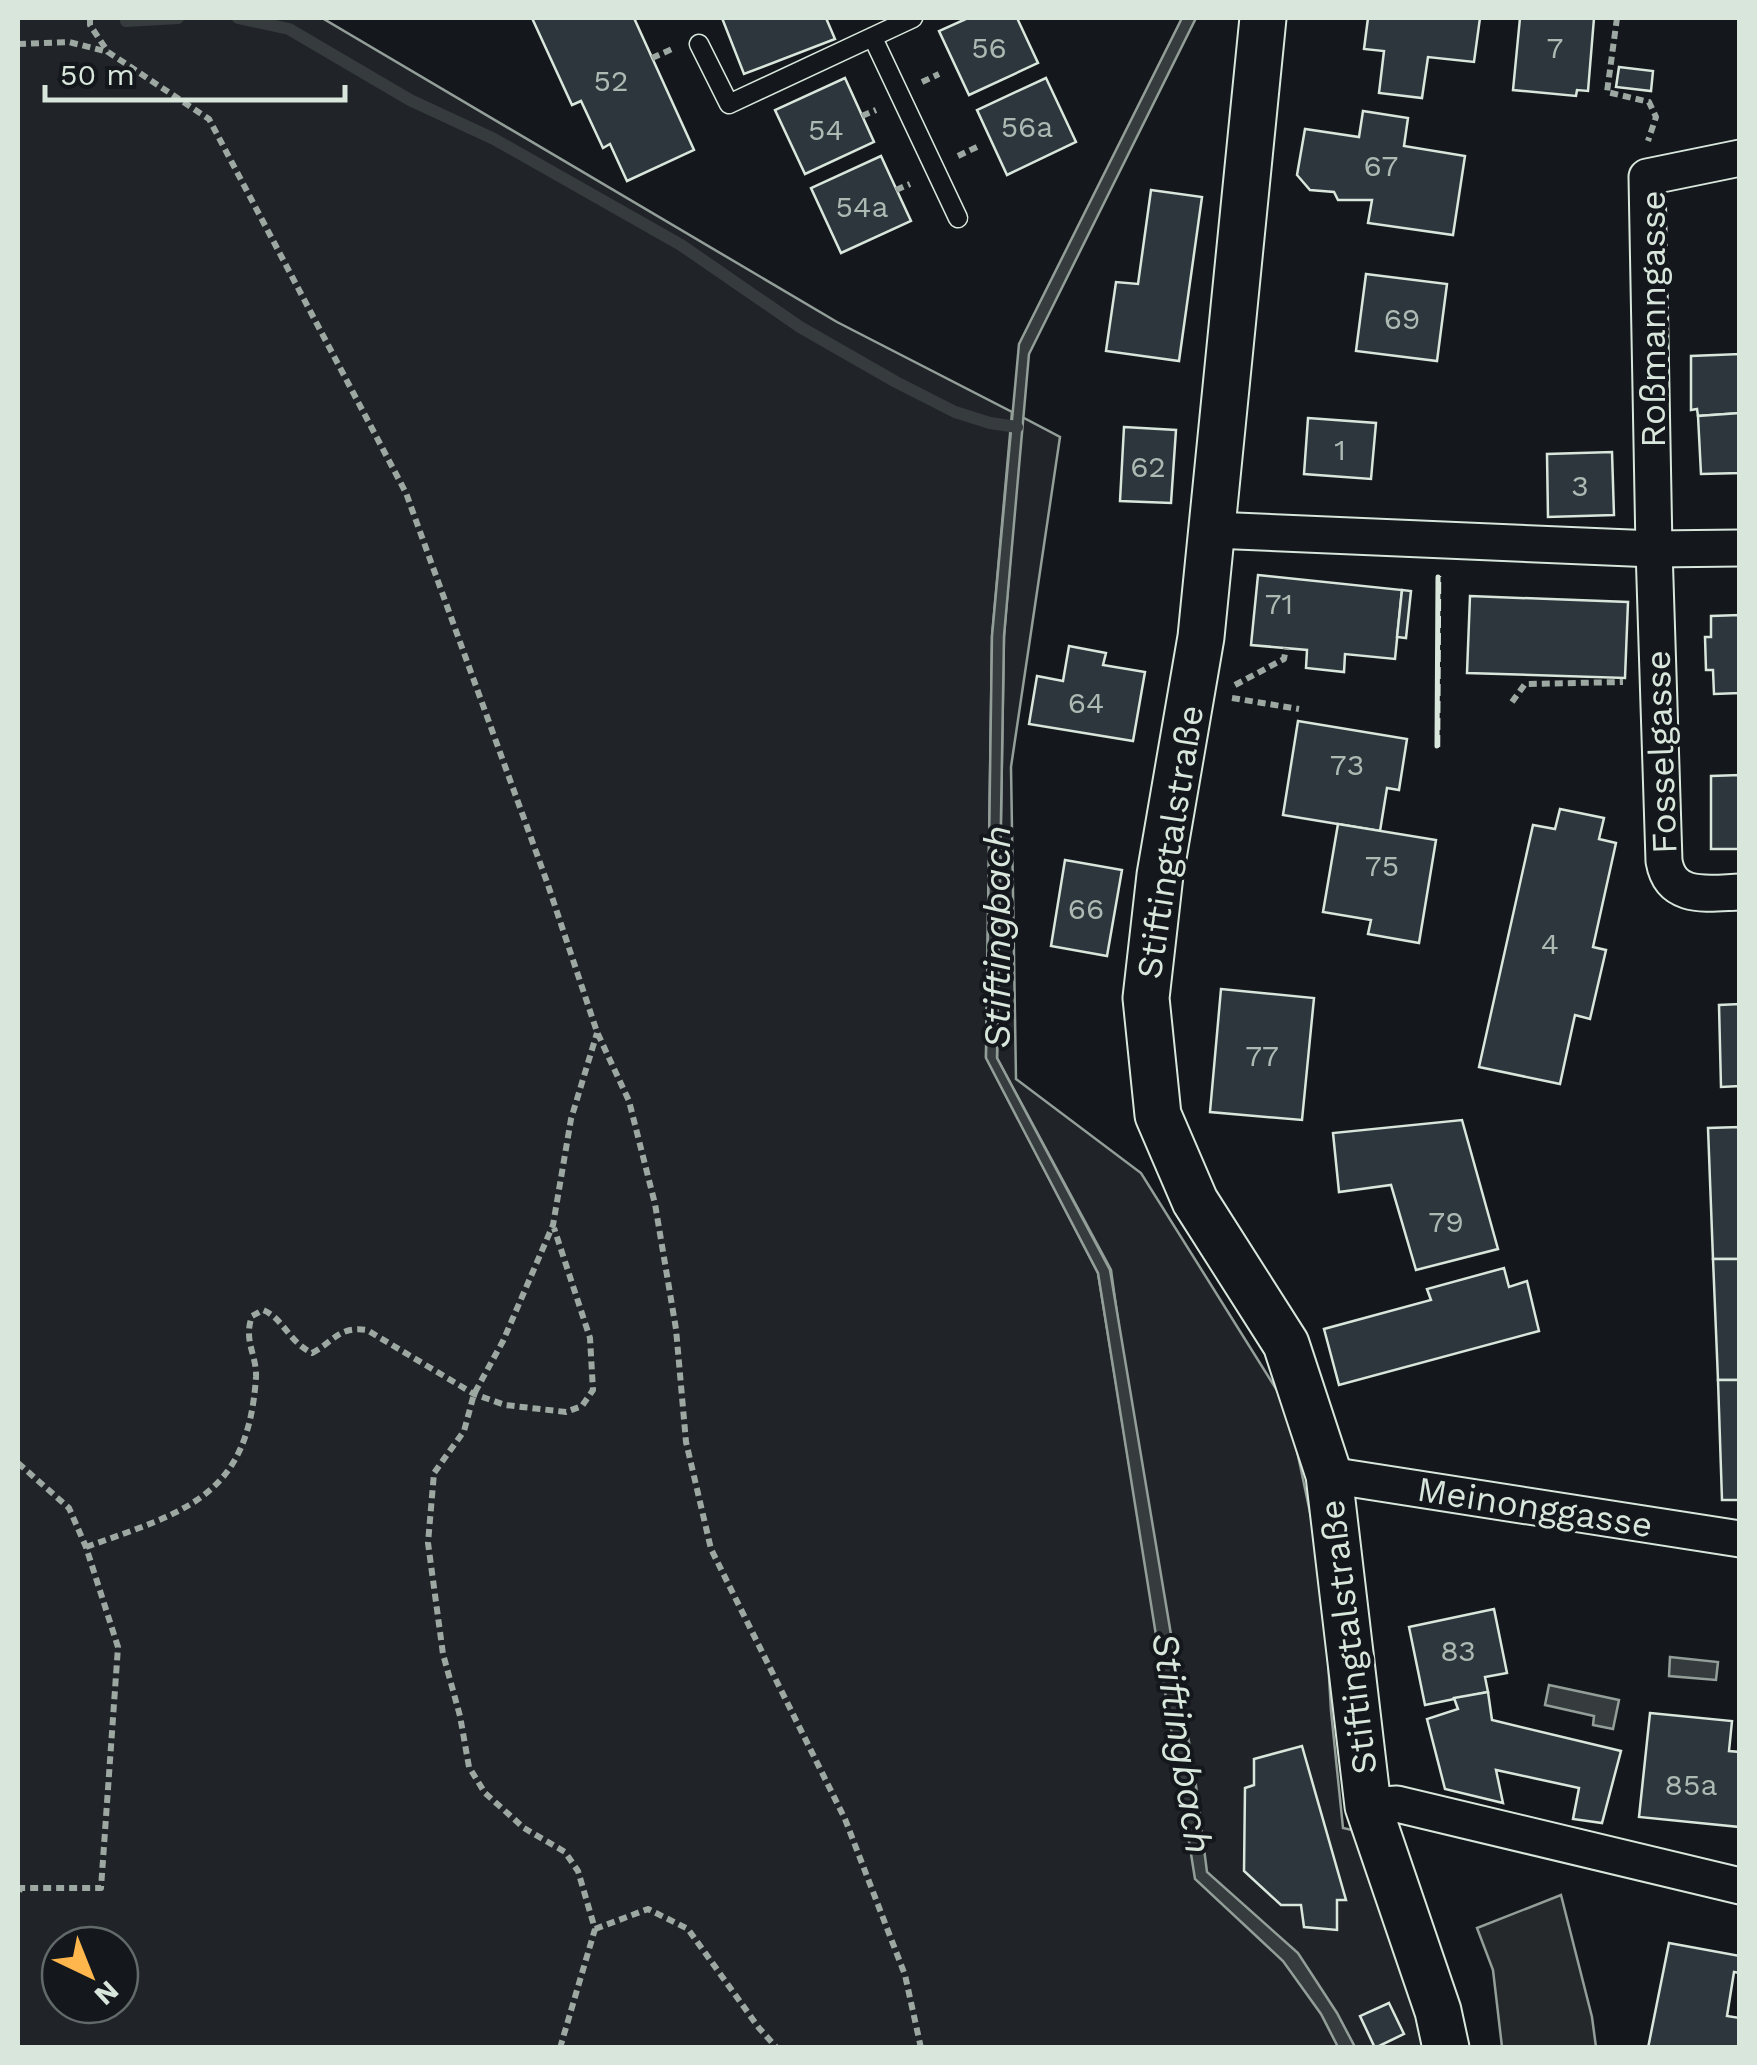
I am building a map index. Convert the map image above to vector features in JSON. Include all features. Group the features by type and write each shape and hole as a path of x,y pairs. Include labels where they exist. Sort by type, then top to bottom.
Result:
{"street":[{"name":"Stiftingtalstraße","path":"1262,18 1213,530 1194,682 1160,876 1146,998 1158,1115 1195,1201 1286,1344 1330,1475 1368,1806 1438,2011 1446,2048"},
{"name":"Roßmanngasse","path":"1654,549 1648,177 1740,158"},
{"path":"1213,530 1654,549 1740,548"},
{"name":"Fosselgasse","path":"1654,549 1667,874 1692,894 1740,892"},
{"name":"Meinonggasse","path":"1330,1475 1740,1539"},
{"name":"Stiftingtalstraße","path":"1368,1806 1397,1804 1740,1886"}],"lane":[{"path":"699,44 729,104 913,18"},
{"path":"873,38 958,218"}],"path":[{"path":"90,18 90,25 108,52"},
{"path":"1618,18 1607,92 1649,102 1656,117 1643,157"},
{"path":"18,44 69,42 108,52 209,120 406,493 597,1032 629,1101 655,1204 676,1329 686,1442 711,1549 845,1819 905,1976 921,2048"},
{"path":"1220,686 1232,687 1284,659 1286,648"},
{"path":"1512,702 1526,684 1658,678"},
{"path":"1232,687 1232,699 1299,710"},
{"path":"560,2048 595,1929 578,1872 565,1852 524,1828 485,1794 470,1767 443,1654 428,1543 434,1473 464,1432 474,1394 503,1340 553,1225 571,1119 597,1032"},
{"path":"86,1547 147,1525 202,1498 230,1472 246,1441 256,1372 248,1347 248,1326 252,1316 263,1310 274,1314 286,1335 312,1353 340,1332 352,1328 366,1330 474,1394 506,1405 566,1412 582,1406 593,1390 590,1338 553,1225"},
{"path":"18,1462 69,1508 86,1547 118,1647 101,1888 21,1888 18,1893"},
{"path":"595,1929 648,1909 688,1929 777,2048"}],"shaded area":[{"path":"18,18 322,18 837,322 1012,412 992,636 986,1057 1098,1273 1183,1795 1111,1270 997,1058 1004,636 1022,417 1060,437 1011,767 1016,1079 1141,1173 1288,1408 1323,1574 1343,1828 1383,1837 1446,2047 18,2047"},
{"path":"1561,1895 1596,2047 1502,2047 1493,1970 1477,1928"}],"water":[{"name":"Stiftingbach","path":"1182,18 1196,18 1029,354 1004,636 997,1058 1110,1270 1195,1778 1207,1872 1298,1953 1355,2047 1338,2047 1321,2014 1283,1961 1195,1879 1098,1273 986,1058 992,636 1019,344"},
{"path":"1670,1657 1718,1662 1716,1680 1669,1676"},
{"path":"1549,1685 1619,1700 1613,1729 1593,1725 1594,1716 1545,1705"}],"building":[{"path":"532,18 634,18 694,150 627,181 610,144 603,148 581,101 572,105"},
{"path":"722,18 826,18 835,39 744,74"},
{"path":"968,18 1017,18 1038,63 969,95 939,31"},
{"path":"1368,18 1480,18 1474,62 1428,57 1422,98 1379,93 1384,51 1364,49"},
{"path":"1520,18 1594,18 1588,91 1577,90 1576,96 1513,90"},
{"path":"1619,67 1653,71 1651,91 1616,87"},
{"path":"845,78 874,142 805,174 775,110"},
{"path":"1046,78 1076,142 1007,175 977,110"},
{"path":"1363,111 1408,118 1404,146 1465,156 1453,235 1368,223 1372,200 1338,200 1334,192 1310,190 1297,175 1305,129 1359,137"},
{"path":"881,156 911,221 841,253 811,188"},
{"path":"1151,190 1202,197 1179,361 1106,351 1116,282 1138,284"},
{"path":"1366,274 1447,284 1437,361 1356,351"},
{"path":"1740,354 1740,413 1698,416 1697,409 1691,410 1691,356"},
{"path":"1740,413 1740,473 1701,474 1698,416"},
{"path":"1308,418 1376,423 1371,479 1304,474"},
{"path":"1124,427 1176,430 1171,503 1120,501"},
{"path":"1612,452 1614,515 1548,517 1547,454"},
{"path":"1258,575 1402,590 1395,659 1345,654 1344,672 1306,668 1307,650 1251,645"},
{"path":"1402,590 1411,591 1406,638 1397,637"},
{"path":"1470,596 1628,602 1625,678 1467,673"},
{"path":"1740,615 1740,693 1714,694 1713,670 1706,670 1705,637 1711,637 1711,616"},
{"path":"1069,646 1106,653 1103,665 1145,672 1133,741 1029,724 1037,676 1063,681"},
{"path":"1298,721 1407,739 1399,790 1387,788 1380,831 1283,815"},
{"path":"1740,775 1740,849 1711,849 1711,776"},
{"path":"1560,809 1604,818 1599,839 1616,843 1593,947 1606,950 1590,1019 1575,1015 1560,1084 1479,1067 1533,825 1555,829"},
{"path":"1338,824 1436,840 1419,943 1368,934 1371,920 1323,912"},
{"path":"1065,860 1122,870 1107,956 1051,946"},
{"path":"1221,989 1314,998 1302,1120 1210,1112"},
{"path":"1740,1004 1740,1086 1721,1087 1719,1005"},
{"path":"1462,1120 1498,1249 1416,1270 1391,1185 1339,1192 1333,1133"},
{"path":"1740,1127 1740,1259 1713,1259 1708,1128"},
{"path":"1713,1259 1740,1259 1740,1380 1718,1380"},
{"path":"1504,1268 1509,1287 1527,1281 1539,1331 1339,1385 1324,1329 1431,1300 1427,1289"},
{"path":"1718,1380 1740,1380 1740,1500 1722,1500"},
{"path":"1494,1609 1507,1673 1485,1677 1488,1692 1425,1705 1409,1627"},
{"path":"1488,1692 1492,1720 1621,1751 1602,1823 1573,1819 1579,1788 1496,1770 1503,1803 1445,1789 1427,1719 1458,1709 1454,1698"},
{"path":"1650,1713 1732,1721 1729,1751 1740,1752 1740,1827 1639,1817"},
{"path":"1302,1746 1346,1900 1337,1900 1337,1930 1304,1927 1301,1905 1281,1905 1244,1871 1245,1788 1254,1785 1254,1759"},
{"path":"1669,1943 1740,1956 1740,1973 1734,1972 1727,2016 1740,2018 1740,2048 1648,2048"},
{"path":"1389,2003 1404,2034 1375,2048 1360,2016"}],"waterway":[{"path":"126,21 178,18"},
{"path":"238,18 289,29 410,100 494,139 681,245 800,327 896,382 955,412 1017,427"}],"fence":[{"path":"1439,747 1440,576"}],"wall":[{"path":"1437,746 1438,577"}]}
